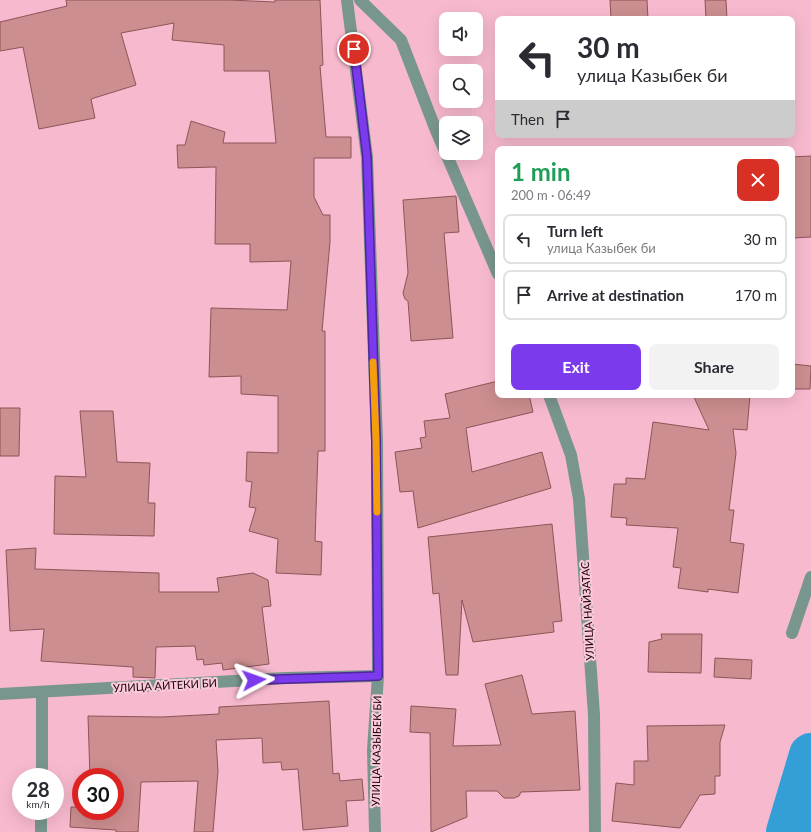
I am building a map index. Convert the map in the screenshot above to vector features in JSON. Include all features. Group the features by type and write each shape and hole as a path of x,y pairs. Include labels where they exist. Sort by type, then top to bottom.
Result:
{"street":[{"name":"УЛИЦА КАЗЫБЕК БИ","path":"347,0 367,157 376,441 378,676 374,750 375,832"},
{"path":"360,0 401,40 435,128 495,267"},
{"name":"УЛИЦА НАЙЗАТАС","path":"550,398 571,455 579,499 594,715 595,832"},
{"path":"792,633 811,577"},
{"name":"УЛИЦА АЙТЕКИ БИ","path":"0,694 286,678 378,676"},
{"path":"42,692 42,768"},
{"path":"42,820 42,832"}],"building":[{"path":"66,0 229,0 275,2 275,0 320,0 323,65 320,66 326,137 351,137 351,158 314,158 314,197 323,215 330,215 330,242 322,331 325,331 325,451 318,451 315,541 322,542 321,575 276,573 278,539 249,531 256,508 249,507 252,482 246,481 247,452 278,453 278,396 241,394 241,376 209,377 211,308 287,310 291,261 250,262 250,244 215,244 216,167 178,168 177,145 185,145 191,121 225,132 223,143 276,143 269,71 224,71 224,45 172,40 174,23 121,33 136,85 91,99 95,118 39,129 23,47 0,51 0,22 67,6"},
{"path":"610,0 647,0 648,16 611,16"},
{"path":"705,0 726,0 727,16 706,16"},
{"path":"811,156 811,237 795,238 795,157"},
{"path":"456,196 459,232 444,233 453,338 411,341 408,301 405,299 403,293 408,273 403,200"},
{"path":"795,364 811,366 810,389 795,389"},
{"path":"495,382 495,398 530,398 533,412 466,428 472,472 542,452 551,488 418,528 413,491 400,492 395,452 422,448 420,438 426,437 424,421 450,418 445,394"},
{"path":"694,398 750,398 747,430 733,429 736,453 729,510 734,510 730,542 744,544 738,593 708,589 708,592 678,588 681,568 673,567 678,528 626,525 627,518 611,517 614,484 626,484 626,478 645,479 653,422 709,430"},
{"path":"0,408 20,408 19,456 0,456"},
{"path":"80,411 113,411 117,462 150,463 148,503 155,503 154,536 54,534 55,476 86,477"},
{"path":"552,524 562,621 553,622 554,632 473,642 462,600 458,675 446,675 439,593 433,594 428,537"},
{"path":"36,548 35,569 159,573 159,592 219,592 217,578 253,573 268,580 271,606 262,607 269,664 223,670 222,663 204,665 203,659 197,660 195,646 156,647 155,678 133,677 133,667 41,661 44,629 10,631 6,550"},
{"path":"661,634 702,634 701,673 648,672 649,642 662,639"},
{"path":"715,658 752,660 751,679 714,677"},
{"path":"522,675 532,714 575,711 580,790 521,792 519,796 514,798 504,798 497,791 466,791 467,817 431,832 430,733 410,732 411,706 456,709 453,746 501,745 485,684"},
{"path":"329,701 333,774 339,773 340,781 362,779 364,800 346,801 348,826 303,830 298,769 282,770 281,762 263,763 262,738 216,740 218,771 213,832 194,832 198,781 141,782 138,832 116,832 116,830 70,827 71,807 72,820 124,820 124,768 90,768 88,716 162,717 219,714 219,707"},
{"path":"725,725 720,742 720,776 715,776 715,794 700,795 680,828 612,821 616,783 634,785 634,761 648,761 647,726"}],"waterway":[{"path":"788,832 811,755"}],"slow traffic":[{"path":"373,362 377,512"}],"route":[{"path":"254,680 378,676 376,441 367,157 354,49"}]}
